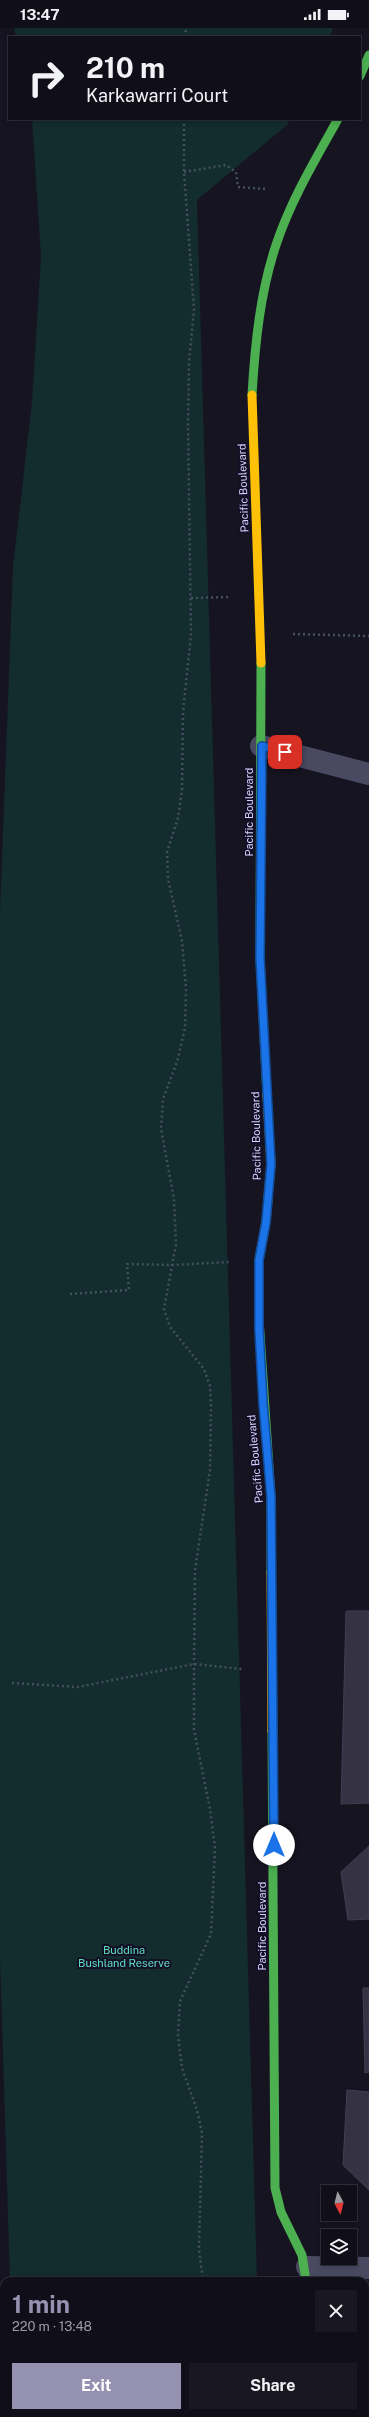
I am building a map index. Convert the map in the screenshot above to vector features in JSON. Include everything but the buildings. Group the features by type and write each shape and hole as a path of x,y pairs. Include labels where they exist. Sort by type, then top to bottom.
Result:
{"street":[{"path":"361,74 369,55"},
{"path":"361,83 369,74"},
{"name":"Pacific Boulevard","path":"306,2274 295,2238 281,2214 275,2188 271,1497 262,1395 259,1260 266,1222 271,1164 260,958 262,746 260,596 252,402 254,364 263,298 276,245 298,191 337,120"},
{"path":"262,746 369,774"},
{"path":"306,2274 369,2268"}],"path":[{"path":"184,120 184,172 194,309 189,362 188,401 191,635 183,712 182,790 178,818 167,852 168,879 182,941 186,989 185,1028 177,1062 163,1099 161,1129 174,1199 176,1244 164,1309 170,1327 204,1369 210,1386 211,1404 210,1470 195,1570 194,1664 194,1730 210,1809 215,1848 211,1934 180,2001 178,2035 182,2068 197,2110 202,2133 199,2248 203,2277"},
{"path":"184,172 226,165 236,172 238,187 298,191"},
{"path":"191,598 260,596"},
{"path":"293,634 369,636"},
{"path":"70,1294 129,1290 127,1264 172,1265 259,1260"},
{"path":"12,1683 78,1687 194,1664 273,1673"}],"green space":[{"path":"14,28 333,28 330,36 16,36"},
{"name":"Buddina Bushland Reserve","path":"32,120 290,120 287,125 197,200 257,2277 10,2277 0,1958 0,912 13,567 32,402 41,257"}],"traffic: fast":[{"path":"361,74 369,55"},
{"path":"252,395 259,319 270,263 282,228 296,196 337,120"},
{"path":"261,663 260,958 267,1095"},
{"path":"259,1319 271,1497 271,1572"},
{"path":"272,1731 275,2188 281,2212 302,2255 305,2277"}],"traffic: slow":[{"path":"252,395 261,663"},
{"path":"259,1319 259,1260 266,1222 271,1164 267,1095"},
{"path":"271,1572 272,1731"}],"route":[{"path":"274,1845 271,1497 263,1403 259,1329 259,1260 266,1222 271,1164 260,958 262,746 285,752"}]}
